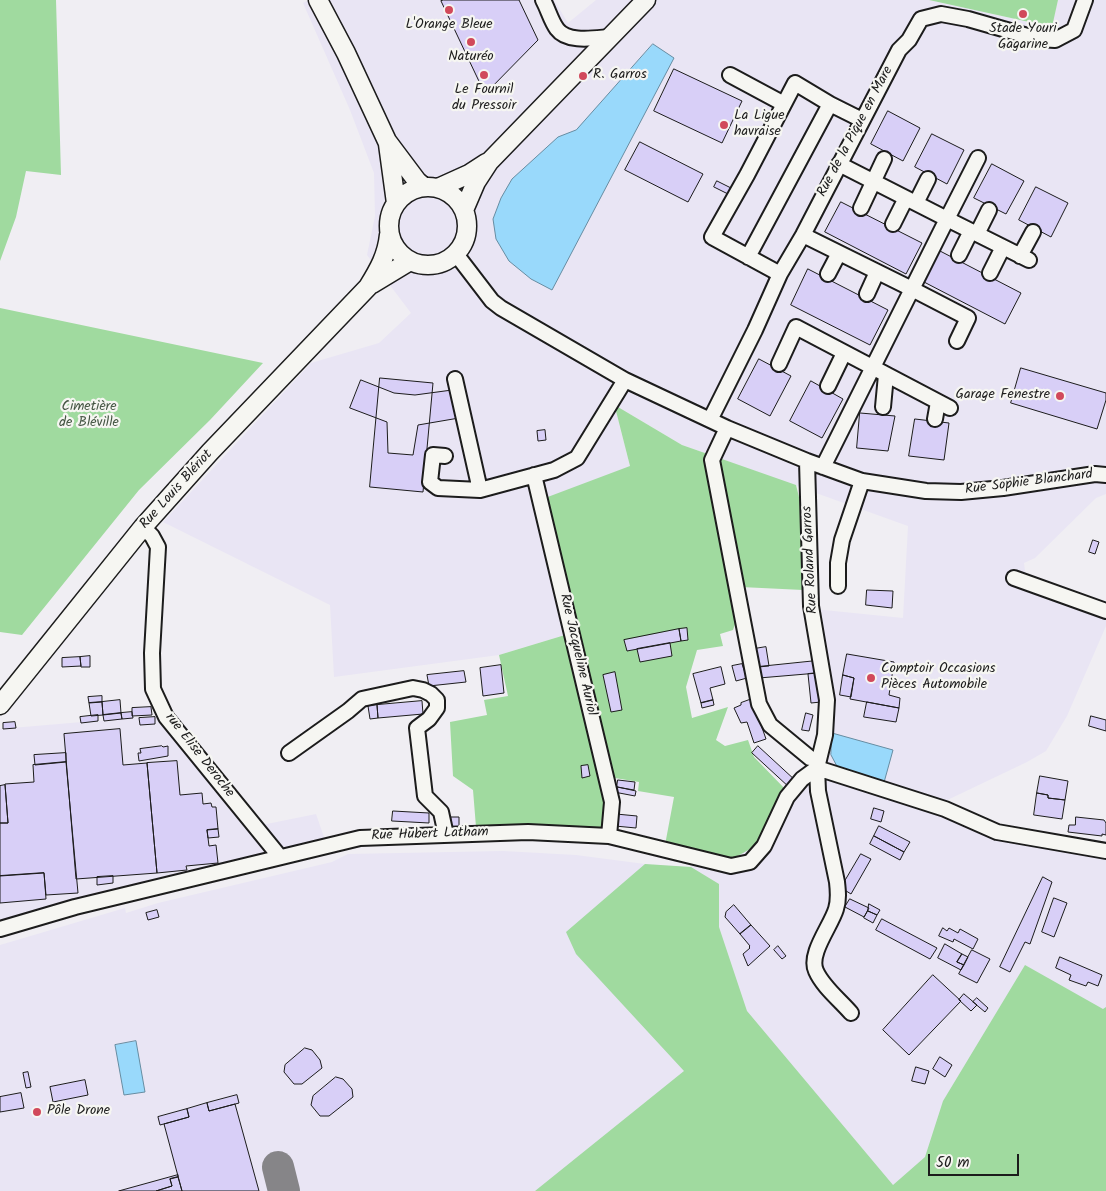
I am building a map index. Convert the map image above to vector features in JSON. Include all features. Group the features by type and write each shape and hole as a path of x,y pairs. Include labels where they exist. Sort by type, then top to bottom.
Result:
{"main road":[{"path":"318,0 346,52 387,141 417,181 431,187 453,196 464,210 467,228 462,246 456,254 446,261 434,265 422,265 410,261 400,254 389,235 390,218 396,203 403,195 413,189 431,187 469,174 489,162"},
{"path":"464,210 476,182 489,162 646,0"},
{"path":"387,141 396,203"},
{"name":"Rue Louis Blériot","path":"0,705 143,527 210,452 368,287 382,264 387,250 389,235"},
{"name":"Rue Louis Blériot","path":"368,287 410,261"}],"street":[{"path":"544,0 557,29 564,35 589,38 610,37"},
{"name":"Rue de la Pique en Mare","path":"710,420 755,330 780,274 803,236 899,50 909,40 921,18 941,14 968,19 1038,39 1054,40 1074,30 1085,0"},
{"path":"730,75 784,104"},
{"path":"780,274 712,237 747,175 795,82 830,104 862,120"},
{"path":"748,257 830,104"},
{"path":"823,467 978,158"},
{"path":"862,208 884,160"},
{"path":"839,164 1025,258 1032,232"},
{"path":"893,224 928,179"},
{"path":"959,255 989,210"},
{"path":"803,236 968,318 957,341"},
{"path":"990,273 1003,247"},
{"path":"828,274 839,253"},
{"path":"456,254 492,301 501,308 625,380 727,428 807,461"},
{"path":"866,294 877,272"},
{"path":"779,364 796,327 944,405 935,419"},
{"path":"828,386 844,353"},
{"path":"883,406 886,375"},
{"path":"454,378 480,490"},
{"path":"446,456 433,455 430,482 438,488 480,490 554,470 577,458 625,380"},
{"path":"727,428 712,460 759,704 770,726 818,764 945,810 997,832 1106,851"},
{"name":"Rue Sophie Blanchard","path":"807,461 862,481 926,491 961,492 1003,488 1095,474 1106,475"},
{"name":"Rue Roland Garros","path":"807,461 811,606 827,700 825,735 818,764 818,791 837,882 838,896 835,914 814,961 815,969 820,978 851,1013"},
{"name":"Rue Jacqueline Auriol","path":"534,475 612,802 610,836"},
{"path":"838,586 838,563 842,540 862,481"},
{"name":"rue Elise Deroche","path":"143,527 152,536 158,547 152,654 153,689 166,717 280,857"},
{"path":"1014,578 1106,610"},
{"path":"288,753 362,699 413,688 423,690 436,700 437,708 429,719 417,728 426,796 441,812 446,835"},
{"name":"Rue Hubert Latham","path":"0,929 75,907 360,838 528,832 610,836 731,866 750,862 764,846 788,797 802,778 818,764"}],"shaded area":[{"path":"309,0 554,0 568,23 596,0 929,0 1051,27 1058,0 1106,0 1106,494 1096,498 1035,558 1024,563 1026,578 1106,608 1106,626 1067,716 1046,751 939,804 1013,831 1106,847 1106,1191 0,1191 0,945 125,908 126,913 158,903 332,862 348,854 503,851 576,855 645,864 691,867 692,854 714,859 809,767 822,729 822,709 804,608 903,618 908,526 682,445 618,407 616,411 630,466 565,635 499,655 334,677 330,605 163,522 311,363 379,343 411,313 367,255 375,216 374,173 350,110 303,3"},
{"path":"176,714 257,826 316,814 325,840 0,922 0,729"}],"green space":[{"path":"0,0 56,0 61,175 26,171 16,217 0,261"},
{"name":"Stade Youri Gagarine","path":"929,0 1058,0 1052,27"},
{"name":"Cimetière de Bléville","path":"0,308 263,363 210,420 139,490 22,635 0,632"},
{"path":"618,407 682,445 796,485 801,505 803,590 741,587 737,618 733,630 720,634 723,646 697,650 686,687 692,718 728,707 716,740 725,746 748,740 754,757 787,791 762,838 750,849 729,861 665,845 674,797 638,791 639,782 615,778 603,780 605,830 476,827 473,790 453,776 450,722 487,715 484,700 508,696 499,655 565,635 545,498 630,466 616,411"},
{"path":"645,864 691,867 719,884 719,927 747,1011 893,1185 925,1157 943,1101 1025,965 1103,1009 1106,1007 1106,1191 535,1191 684,1071 576,954 566,932"}],"water":[{"path":"653,44 674,58 552,290 531,279 509,261 496,239 493,219 501,198 512,179 558,137 576,130"},
{"path":"832,733 893,750 883,786 839,770 831,755"},
{"path":"136,1041 145,1092 124,1095 115,1045"}],"building":[{"path":"519,0 538,40 485,94 441,1"},
{"path":"674,69 742,101 722,143 654,111"},
{"path":"888,111 920,128 903,161 871,144"},
{"path":"932,134 964,150 947,184 915,167"},
{"path":"640,142 703,174 688,202 625,170"},
{"path":"992,164 1024,181 1006,214 974,198"},
{"path":"717,181 733,189 730,195 714,187"},
{"path":"1036,187 1068,203 1051,237 1019,220"},
{"path":"841,202 922,243 906,274 825,232"},
{"path":"940,251 1021,293 1005,324 924,282"},
{"path":"808,269 888,310 870,345 791,305"},
{"path":"759,359 791,376 770,416 738,399"},
{"name":"Garage Fenestre","path":"1021,368 1106,393 1106,400 1097,429 1011,403"},
{"path":"380,378 433,383 423,492 370,487"},
{"path":"361,380 394,393 415,395 452,390 459,418 418,425 413,455 388,453 387,422 350,408"},
{"path":"811,381 843,399 822,438 790,421"},
{"path":"860,413 895,416 888,451 857,448"},
{"path":"915,419 949,423 944,460 909,456"},
{"path":"545,430 546,440 538,441 537,431"},
{"path":"1093,540 1099,542 1095,554 1089,552"},
{"path":"867,590 893,591 892,608 866,605"},
{"path":"687,628 688,640 681,641 679,629"},
{"path":"679,629 681,641 627,651 624,640"},
{"path":"670,643 672,656 640,662 637,649"},
{"path":"766,647 769,666 758,667 754,649"},
{"path":"847,654 894,662 889,695 900,698 899,708 850,699 854,678 843,675"},
{"path":"90,656 90,667 81,667 80,657"},
{"path":"80,657 81,666 62,667 62,658"},
{"path":"816,661 818,673 759,678 758,667"},
{"path":"742,664 747,678 736,681 732,666"},
{"path":"501,665 504,693 483,696 480,668"},
{"path":"721,667 725,684 710,688 713,700 701,703 693,674"},
{"path":"464,671 466,682 429,686 427,675"},
{"path":"615,672 622,710 611,712 603,675"},
{"path":"818,673 821,702 811,703 808,674"},
{"path":"843,675 854,678 851,697 840,695"},
{"path":"102,696 102,702 89,703 88,697"},
{"path":"752,699 766,739 754,743 747,722 741,723 734,708"},
{"path":"120,700 121,713 103,715 102,702"},
{"path":"713,700 714,705 702,708 701,703"},
{"path":"422,701 423,714 378,718 377,705"},
{"path":"102,702 103,715 91,716 89,703"},
{"path":"867,702 899,708 896,722 864,717"},
{"path":"377,705 378,718 370,719 368,706"},
{"path":"151,707 152,715 132,716 132,708"},
{"path":"132,712 133,718 122,719 121,713"},
{"path":"121,713 122,719 104,721 103,715"},
{"path":"806,713 813,715 809,731 802,730"},
{"path":"98,715 98,721 81,723 80,717"},
{"path":"1091,716 1106,720 1106,731 1089,726"},
{"path":"155,717 155,724 140,725 139,718"},
{"path":"15,722 16,728 3,729 3,723"},
{"path":"120,729 123,765 147,763 157,873 76,879 64,734"},
{"path":"168,746 168,756 139,761 138,753 141,753 140,749"},
{"path":"758,746 796,781 790,788 752,753"},
{"path":"66,753 66,762 35,765 34,755"},
{"path":"177,761 180,795 202,793 203,804 211,803 212,807 216,807 218,829 207,830 209,846 216,845 218,863 186,866 187,870 157,873 147,763"},
{"path":"66,762 78,893 46,895 44,873 0,876 0,823 8,823 5,784 34,782 33,765"},
{"path":"588,765 590,776 582,778 581,766"},
{"path":"1040,776 1068,781 1065,800 1048,798 1048,795 1037,793"},
{"path":"618,780 635,782 634,790 617,787"},
{"path":"5,785 8,823 0,823 0,786"},
{"path":"613,786 636,791 635,796 614,792"},
{"path":"1037,793 1048,795 1048,798 1065,800 1062,819 1034,815"},
{"path":"874,808 884,811 881,822 871,819"},
{"path":"393,811 429,813 429,823 392,821"},
{"path":"616,814 637,816 636,828 615,826"},
{"path":"451,817 459,817 459,827 452,827"},
{"path":"1076,817 1104,820 1106,823 1106,835 1068,832 1069,825 1075,825"},
{"path":"879,826 910,842 904,852 874,836"},
{"path":"218,829 219,837 208,838 207,830"},
{"path":"874,836 904,852 900,860 870,844"},
{"path":"861,854 871,859 851,894 843,889 842,886"},
{"path":"44,873 46,899 0,903 0,876"},
{"path":"113,876 113,883 97,885 97,877"},
{"path":"1043,877 1052,882 1030,944 1025,942 1010,972 1000,967"},
{"path":"1054,898 1067,903 1054,937 1042,932"},
{"path":"850,899 869,908 864,917 845,907"},
{"path":"869,904 880,910 877,915 868,911"},
{"path":"734,905 751,925 740,934 725,917 726,912"},
{"path":"157,910 159,917 148,920 146,913"},
{"path":"868,911 877,915 873,923 864,918"},
{"path":"882,919 937,948 930,959 876,930"},
{"path":"751,925 770,946 748,966 743,954 750,946 740,934"},
{"path":"943,928 947,931 949,928 958,933 960,929 978,939 973,949 954,939 953,942 939,936"},
{"path":"945,944 962,954 957,962 964,965 961,970 938,958"},
{"path":"778,946 786,956 782,959 774,950"},
{"path":"972,950 990,959 977,983 959,974"},
{"path":"962,954 968,957 964,965 957,962"},
{"path":"1060,957 1102,975 1098,986 1088,982 1086,986 1069,980 1071,975 1056,968"},
{"path":"933,975 961,1001 909,1055 883,1030"},
{"path":"964,994 977,1005 971,1011 959,1000"},
{"path":"977,998 988,1008 985,1012 973,1002"},
{"path":"305,1048 312,1050 320,1060 322,1068 302,1084 294,1084 284,1072 285,1065"},
{"path":"940,1057 952,1065 945,1077 933,1069"},
{"path":"916,1067 929,1071 925,1084 912,1081"},
{"path":"28,1072 31,1087 26,1088 23,1073"},
{"path":"336,1077 343,1079 352,1089 353,1097 329,1116 320,1116 311,1105 313,1096"},
{"path":"85,1080 88,1095 53,1102 50,1087"},
{"path":"21,1093 24,1108 0,1112 0,1097"},
{"path":"237,1095 239,1103 209,1111 207,1103"},
{"path":"207,1103 209,1111 235,1104 259,1191 182,1191 164,1124 189,1117 187,1109"},
{"path":"187,1109 189,1117 160,1125 158,1117"},
{"path":"178,1175 178,1177 170,1179 172,1186 156,1191 119,1191"},
{"path":"178,1177 182,1191 156,1191 172,1186 170,1179"}],"taxiway":[{"path":"278,1167 284,1191"}],"place":[{"name":"L'Orange Bleue","path":"449,10"},
{"name":"Stade Youri Gagarine","path":"1023,14"},
{"name":"Naturéo","path":"471,42"},
{"name":"Le Fournil du Pressoir","path":"484,75"},
{"name":"R. Garros","path":"583,76"},
{"name":"La Ligue havraise","path":"724,125"},
{"name":"Garage Fenestre","path":"1060,396"},
{"name":"Comptoir Occasions Pièces Automobile","path":"871,678"},
{"name":"Pôle Drone","path":"37,1112"}]}
